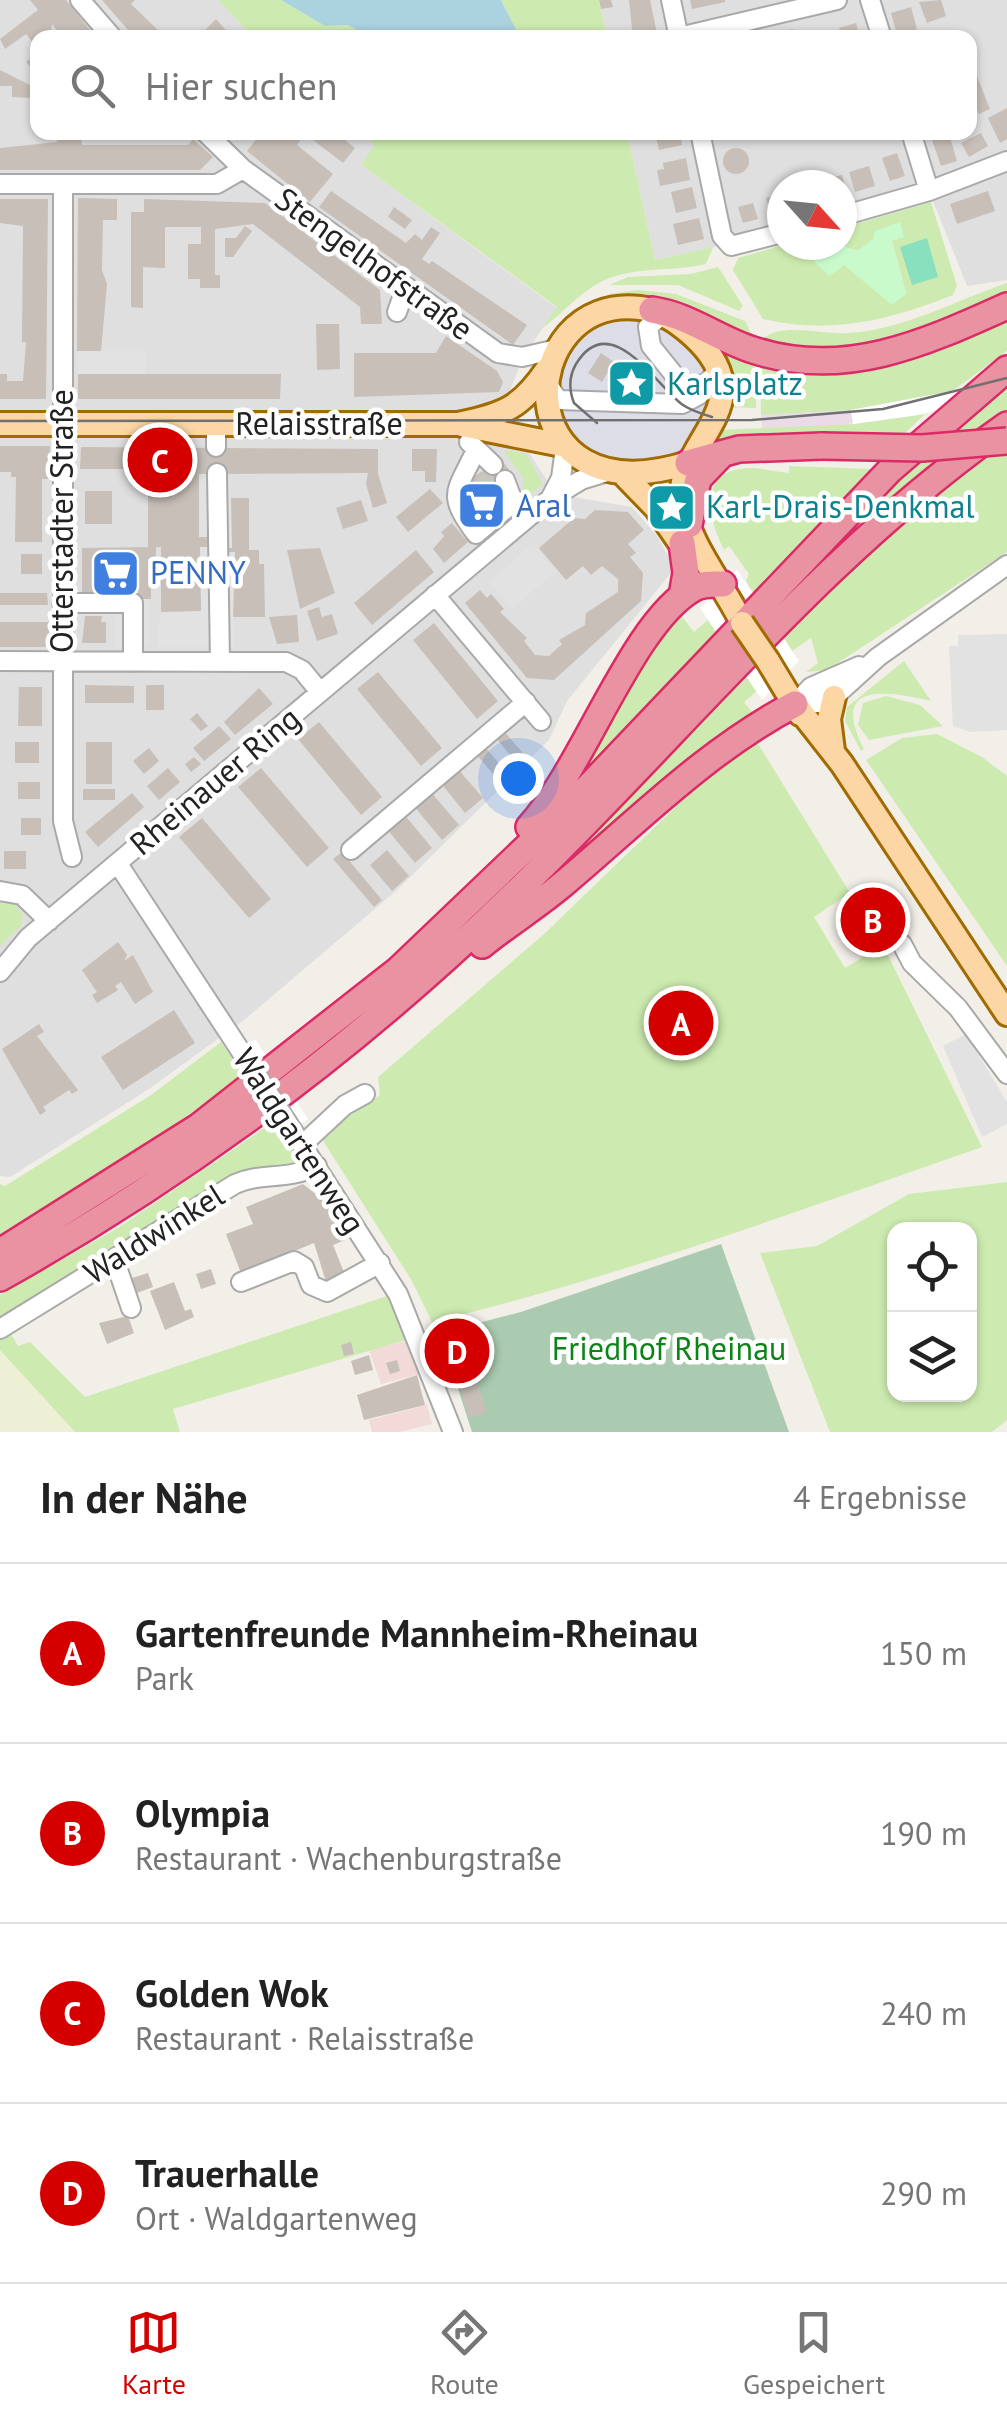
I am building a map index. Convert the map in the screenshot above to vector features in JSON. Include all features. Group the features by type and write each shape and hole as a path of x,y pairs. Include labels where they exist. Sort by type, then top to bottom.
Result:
{"highway":[{"path":"657,312 686,318 758,352 816,361 880,356 932,341 1007,306"},
{"path":"0,1252 125,1176 250,1090 368,995 494,882 890,470 1007,368"},
{"path":"0,1278 139,1195 234,1131 438,966 612,797 852,547 944,469 1007,425"},
{"path":"688,463 726,451 762,446 922,448 1007,441"},
{"path":"494,882 512,845 564,780 653,628 682,596 686,534 698,479 726,451"},
{"path":"682,596 714,588"},
{"path":"438,966 466,957 543,901 699,764 736,736 794,704"}],"main road":[{"path":"686,534 681,480 716,418 721,394 714,373 695,338 657,312 603,309 570,330 551,368 563,447 624,479 686,534 714,588 780,681 831,772 876,822"},
{"name":"Relaisstraße","path":"0,424 61,423 216,436 458,424 512,409 551,368"},
{"name":"Relaisstraße","path":"458,424 563,447"},
{"path":"624,479 688,463"},
{"path":"833,751 829,718 834,696"},
{"path":"794,704 833,751 876,822 1007,1014"}],"street":[{"path":"80,0 106,30"},
{"path":"671,0 677,30"},
{"path":"709,30 836,0"},
{"path":"870,0 879,30"},
{"name":"Stengelhofstraße","path":"213,140 243,170 498,353 551,368"},
{"path":"702,140 722,236 731,246 767,238"},
{"path":"913,140 929,191"},
{"path":"857,212 929,191 1007,161"},
{"path":"0,184 217,184 243,170"},
{"name":"Otterstadter Straße","path":"63,184 62,821 72,857"},
{"path":"397,312 406,287"},
{"path":"657,312 648,327 651,346 682,386 698,388 714,373"},
{"path":"551,368 558,400 682,404 699,395 714,373"},
{"path":"458,424 494,477 530,516"},
{"path":"550,499 561,478 563,447"},
{"path":"217,474 220,662"},
{"path":"494,477 488,524 476,534 458,508 458,480 494,477"},
{"name":"Rheinauer Ring","path":"0,972 9,957 49,921 550,499 581,480 624,479"},
{"path":"488,524 502,540"},
{"path":"794,704 818,704 834,696 878,657 1007,566"},
{"path":"435,595 541,721"},
{"path":"62,603 133,602 133,662"},
{"path":"794,704 811,688 878,657"},
{"path":"0,662 286,662 302,670 320,692"},
{"path":"351,850 526,702"},
{"name":"Waldgartenweg","path":"118,864 380,1263 398,1294 453,1432"},
{"path":"0,891 22,894 49,921"},
{"path":"902,944 912,963 958,1008 1007,1074"},
{"path":"298,1138 365,1094"},
{"name":"Waldwinkel","path":"0,1329 235,1184 250,1177 294,1177 317,1166"},
{"path":"114,1260 131,1308"},
{"path":"241,1282 294,1261 304,1268 311,1284 327,1292 380,1263"}],"shaded area":[{"path":"0,0 218,0 246,30 30,30 30,140 370,140 375,146 361,165 557,308 524,355 502,411 556,494 632,507 657,536 675,568 567,701 549,740 396,891 244,1020 149,1089 10,1177 0,1176"},
{"path":"599,0 1007,0 1007,280 967,286 929,191 857,211 857,170 767,170 767,235 655,260 629,140 977,140 977,30 605,30"},
{"name":"Karlsplatz","path":"660,316 708,362 714,396 685,455 621,474 565,439 554,373 568,343 594,321"},
{"path":"77,351 145,351 145,374 77,374"},
{"path":"851,410 853,423 762,429 761,415"},
{"path":"199,478 231,478 232,548 224,548 235,552 233,647 157,647 161,612 201,611 200,547 208,547 208,538 199,537"},
{"path":"533,544 556,571 512,609 489,582"},
{"path":"81,592 138,592 138,599 149,599 149,641 144,648 115,648 115,616 80,616"},
{"path":"1007,634 1007,730 971,732 953,726 949,646 958,646 958,635"},
{"path":"966,1034 1007,1102 1007,1124 982,1137 943,1046"},
{"path":"406,1341 420,1374 381,1384 369,1350"},
{"path":"427,1405 432,1424 399,1432 372,1432 369,1420"}],"green space":[{"path":"218,0 281,0 325,26 348,25 357,30 246,30"},
{"path":"501,0 599,0 605,30 516,30"},
{"path":"370,140 629,140 655,260 713,247 706,264 630,273 605,280 543,328 557,307 361,165 374,146"},
{"path":"931,202 957,286 953,295 860,322 813,326 763,319 733,270 738,258 767,250 767,260 834,260 906,293 892,241 874,239 857,251 857,224"},
{"path":"900,222 904,237 892,241 906,294 892,305 844,265 830,276 814,260 857,260 857,251 873,239 875,231"},
{"path":"927,238 938,277 912,285 900,247"},
{"path":"718,267 743,306 739,311 678,285 609,285 628,277 691,274"},
{"path":"1007,283 1007,292 931,331 857,352 768,344 764,338 781,331 849,333 890,326"},
{"path":"638,290 676,294 745,321 754,340 662,298 608,294"},
{"path":"1007,315 1007,351 951,392 851,410 761,415 760,366 823,372 886,363 947,343"},
{"path":"716,346 755,365 756,408 724,407"},
{"path":"1007,381 1007,415 552,838 887,486"},
{"path":"925,414 901,437 710,447 718,430 854,424"},
{"path":"1007,442 1007,552 827,670 806,672 818,663 811,638 792,651 784,637 889,532"},
{"path":"503,450 526,454 543,484 524,499 523,478"},
{"path":"789,466 870,469 755,595 746,581 749,574 729,546 724,550 718,537 711,496 722,476 735,470 789,473"},
{"path":"680,614 694,632 708,620 717,633 571,787 642,653"},
{"path":"904,661 931,701 881,694 858,701 853,711 864,749 861,751 845,721 847,707"},
{"path":"747,677 757,691 744,702 752,712 764,704 767,707 530,900"},
{"path":"886,696 920,705 943,726 869,740 858,725 863,703"},
{"path":"937,734 982,757 1007,776 1007,966 866,760 902,738"},
{"path":"757,742 850,893 814,917 845,968 883,945 982,1147 640,1263 432,1322 412,1281 320,1136 380,1095 378,1077 543,935 713,771"},
{"path":"0,904 13,904 23,914 21,926 0,946"},
{"path":"221,1042 244,1076 138,1150 0,1235 0,1184 5,1186 151,1095"},
{"path":"275,1121 302,1159 297,1166 254,1170 0,1324 0,1295 118,1228"},
{"path":"1007,1182 1007,1420 992,1432 830,1432 760,1253 817,1246 909,1194"},
{"name":"Friedhof Rheinau","path":"721,1244 789,1432 472,1432 440,1333 521,1312"},
{"path":"387,1296 406,1340 173,1409 180,1432 75,1432 0,1350 0,1334 8,1329 18,1346 30,1342 85,1397"},
{"path":"0,1350 75,1432 0,1432"}],"water":[{"path":"281,0 501,0 516,30 357,30 348,25 325,26"}],"pier":[{"path":"1007,373 1007,390 918,415 853,424 851,410 947,392"},
{"path":"737,570 799,661 762,700 700,608"},
{"path":"255,1039 308,1119 285,1136 232,1056"}],"building":[{"path":"30,0 66,0 90,30 57,30 52,24 51,30 30,30 30,39 26,34 5,49 0,39 38,10"},
{"path":"102,0 135,0 131,4 158,30 128,30"},
{"path":"599,0 611,0 613,7 601,9"},
{"path":"629,0 650,0 656,30 632,30"},
{"path":"690,0 725,0 725,2 692,9"},
{"path":"941,0 946,16 927,23 919,2"},
{"path":"911,7 917,29 896,30 891,13"},
{"path":"216,19 226,30 205,30"},
{"path":"856,23 858,30 840,30"},
{"path":"0,70 30,85 30,98 12,97 12,86 0,86"},
{"path":"977,76 990,109 979,114 977,109"},
{"path":"1007,108 1007,139 1000,143 988,118"},
{"path":"981,133 988,146 969,157 961,143 977,140"},
{"path":"194,140 213,157 200,170 0,170 0,148 57,142 188,145"},
{"path":"256,140 301,140 297,145 333,174 310,202 247,151"},
{"path":"313,140 345,140 355,148 343,163"},
{"path":"657,140 681,140 682,145 659,150"},
{"path":"932,140 951,140 957,161 941,166"},
{"path":"736,148 745,152 749,161 745,170 736,174 727,170 723,161 727,152"},
{"path":"897,153 905,176 890,181 882,158"},
{"path":"686,158 690,180 660,186 657,170 664,169 663,163"},
{"path":"869,166 875,186 857,191 856,170"},
{"path":"692,187 697,208 676,213 671,192"},
{"path":"331,191 406,243 415,234 422,240 431,227 440,233 422,259 429,264 432,261 527,325 513,345 319,207"},
{"path":"988,191 995,211 957,224 950,204"},
{"path":"78,198 117,199 117,220 103,220 102,270 107,284 101,351 77,351"},
{"path":"0,199 48,199 46,399 0,399 0,374 7,374 7,381 23,381 26,342 22,342 23,226 0,223"},
{"path":"144,199 265,203 380,290 382,324 361,324 360,307 253,224 215,229 215,275 220,275 220,288 200,288 200,279 188,279 188,244 201,244 201,227 165,227 165,268 143,267 143,308 131,307 131,212 144,212"},
{"path":"753,203 758,219 743,223 738,207"},
{"path":"394,207 412,220 405,229 388,217"},
{"path":"699,218 704,239 678,245 673,224"},
{"path":"245,226 252,231 233,257 225,257 225,238 236,238"},
{"path":"316,324 339,324 340,369 317,370"},
{"path":"446,336 497,371 503,382 499,392 354,397 354,353 436,353"},
{"name":"Karlsplatz","path":"601,353 614,362 602,382 588,373"},
{"path":"78,374 281,374 280,399 78,399"},
{"path":"0,446 50,446 49,479 42,479 42,542 15,542 16,477 11,477 11,472 0,472"},
{"path":"81,447 378,449 378,474 387,503 373,508 366,484 368,473 199,474 199,537 208,537 208,547 200,547 201,611 161,612 161,547 156,547 156,558 151,558 151,599 138,599 138,592 82,592 82,548 148,547 148,475 127,475 127,469 80,469"},
{"path":"412,449 437,449 436,482 425,482 425,471 412,471"},
{"path":"501,459 512,474 489,492 495,510 475,525 464,510 472,503 463,490 466,482"},
{"path":"430,489 443,503 408,532 396,517"},
{"path":"85,491 112,491 112,524 85,524"},
{"path":"231,498 249,498 249,550 259,550 259,564 264,564 265,617 233,617 235,552 223,552 223,548 232,548"},
{"path":"361,500 368,521 343,529 336,508"},
{"path":"595,510 628,512 644,530 628,544 636,553 630,557 643,573 641,601 554,680 527,678 465,603 480,590 487,598 491,594 504,609 500,612 527,638 524,641 535,655 549,656 562,644 559,640 585,625 586,613 618,592 618,579 602,566 591,575 583,566 566,580 539,548 574,518 585,519"},
{"path":"452,523 468,542 444,563 433,549 444,536 441,532"},
{"path":"320,548 335,593 300,609 287,550"},
{"path":"416,550 434,572 372,625 354,603"},
{"path":"21,554 42,554 42,574 21,574"},
{"path":"0,593 47,593 48,605 0,605"},
{"path":"319,607 322,617 332,614 338,634 317,641 307,611"},
{"path":"297,615 299,642 277,644 269,617"},
{"path":"85,616 102,616 101,622 106,622 106,643 82,643"},
{"path":"0,622 49,622 49,647 0,647"},
{"path":"434,623 498,701 477,719 413,640"},
{"path":"378,672 442,748 421,766 357,689"},
{"path":"85,685 134,686 134,703 85,703"},
{"path":"146,685 164,685 164,710 146,710"},
{"path":"19,687 42,687 42,726 18,726"},
{"path":"259,688 273,704 235,735 224,722"},
{"path":"197,713 208,726 201,731 190,719"},
{"path":"319,722 382,797 361,815 298,739"},
{"path":"219,726 231,739 204,761 193,748"},
{"path":"503,730 529,760 520,767 495,737"},
{"path":"15,742 39,742 39,763 15,763"},
{"path":"86,742 112,742 112,784 86,784"},
{"path":"484,746 510,776 501,783 475,753"},
{"path":"149,748 159,761 144,774 133,761"},
{"path":"194,757 201,764 191,772 185,764"},
{"path":"168,768 180,782 159,800 147,786"},
{"path":"261,768 329,848 307,867 238,787"},
{"path":"457,768 483,798 465,813 440,782"},
{"path":"18,782 40,782 40,799 18,799"},
{"path":"83,789 115,789 115,800 83,800"},
{"path":"430,791 459,825 442,840 413,805"},
{"path":"132,793 144,807 98,847 85,832"},
{"path":"403,813 432,848 415,863 386,828"},
{"path":"21,818 41,818 41,835 21,835"},
{"path":"202,818 271,899 249,918 179,837"},
{"path":"387,850 409,876 392,891 370,865"},
{"path":"4,851 26,851 26,869 4,869"},
{"path":"342,852 382,900 374,907 333,859"},
{"path":"876,890 897,926 858,948 844,925 862,915 854,902"},
{"path":"118,942 127,955 124,961 133,955 153,992 135,1004 121,982 115,986 118,990 97,1003 92,995 97,992 82,970"},
{"path":"174,1010 195,1043 123,1090 101,1057"},
{"path":"39,1024 44,1032 37,1036 78,1090 72,1094 69,1090 43,1107 46,1111 40,1115 2,1049"},
{"path":"303,1184 328,1204 350,1238 333,1245 346,1277 327,1285 314,1243 241,1273 226,1234 253,1224 246,1207"},
{"path":"211,1269 216,1284 201,1289 196,1274"},
{"path":"148,1273 153,1287 137,1293 132,1278"},
{"path":"174,1282 185,1311 191,1309 194,1317 165,1330 150,1291"},
{"path":"128,1316 134,1333 107,1344 99,1323"},
{"path":"463,1339 487,1412 469,1418 445,1345"},
{"path":"351,1342 354,1354 344,1356 341,1345"},
{"path":"369,1355 373,1370 355,1375 351,1361"},
{"path":"397,1360 400,1371 390,1374 386,1363"},
{"path":"417,1375 425,1405 364,1420 357,1395"}],"tunnel":[{"path":"483,473 495,488"}],"tram line":[{"path":"597,423 574,403 570,383 576,364 590,349 604,344 633,356 683,405 712,417"},
{"path":"0,421 752,420 883,409 1007,378"}],"place":[{"name":"Karlsplatz","path":"632,384"},
{"name":"Golden Wok","path":"160,460"},
{"name":"Aral","path":"481,506"},
{"name":"Karl-Drais-Denkmal","path":"671,507"},
{"name":"PENNY","path":"115,573"},
{"name":"Olympia","path":"873,920"},
{"name":"Gartenfreunde Mannheim-Rheinau","path":"681,1023"},
{"name":"Trauerhalle","path":"457,1351"}]}
